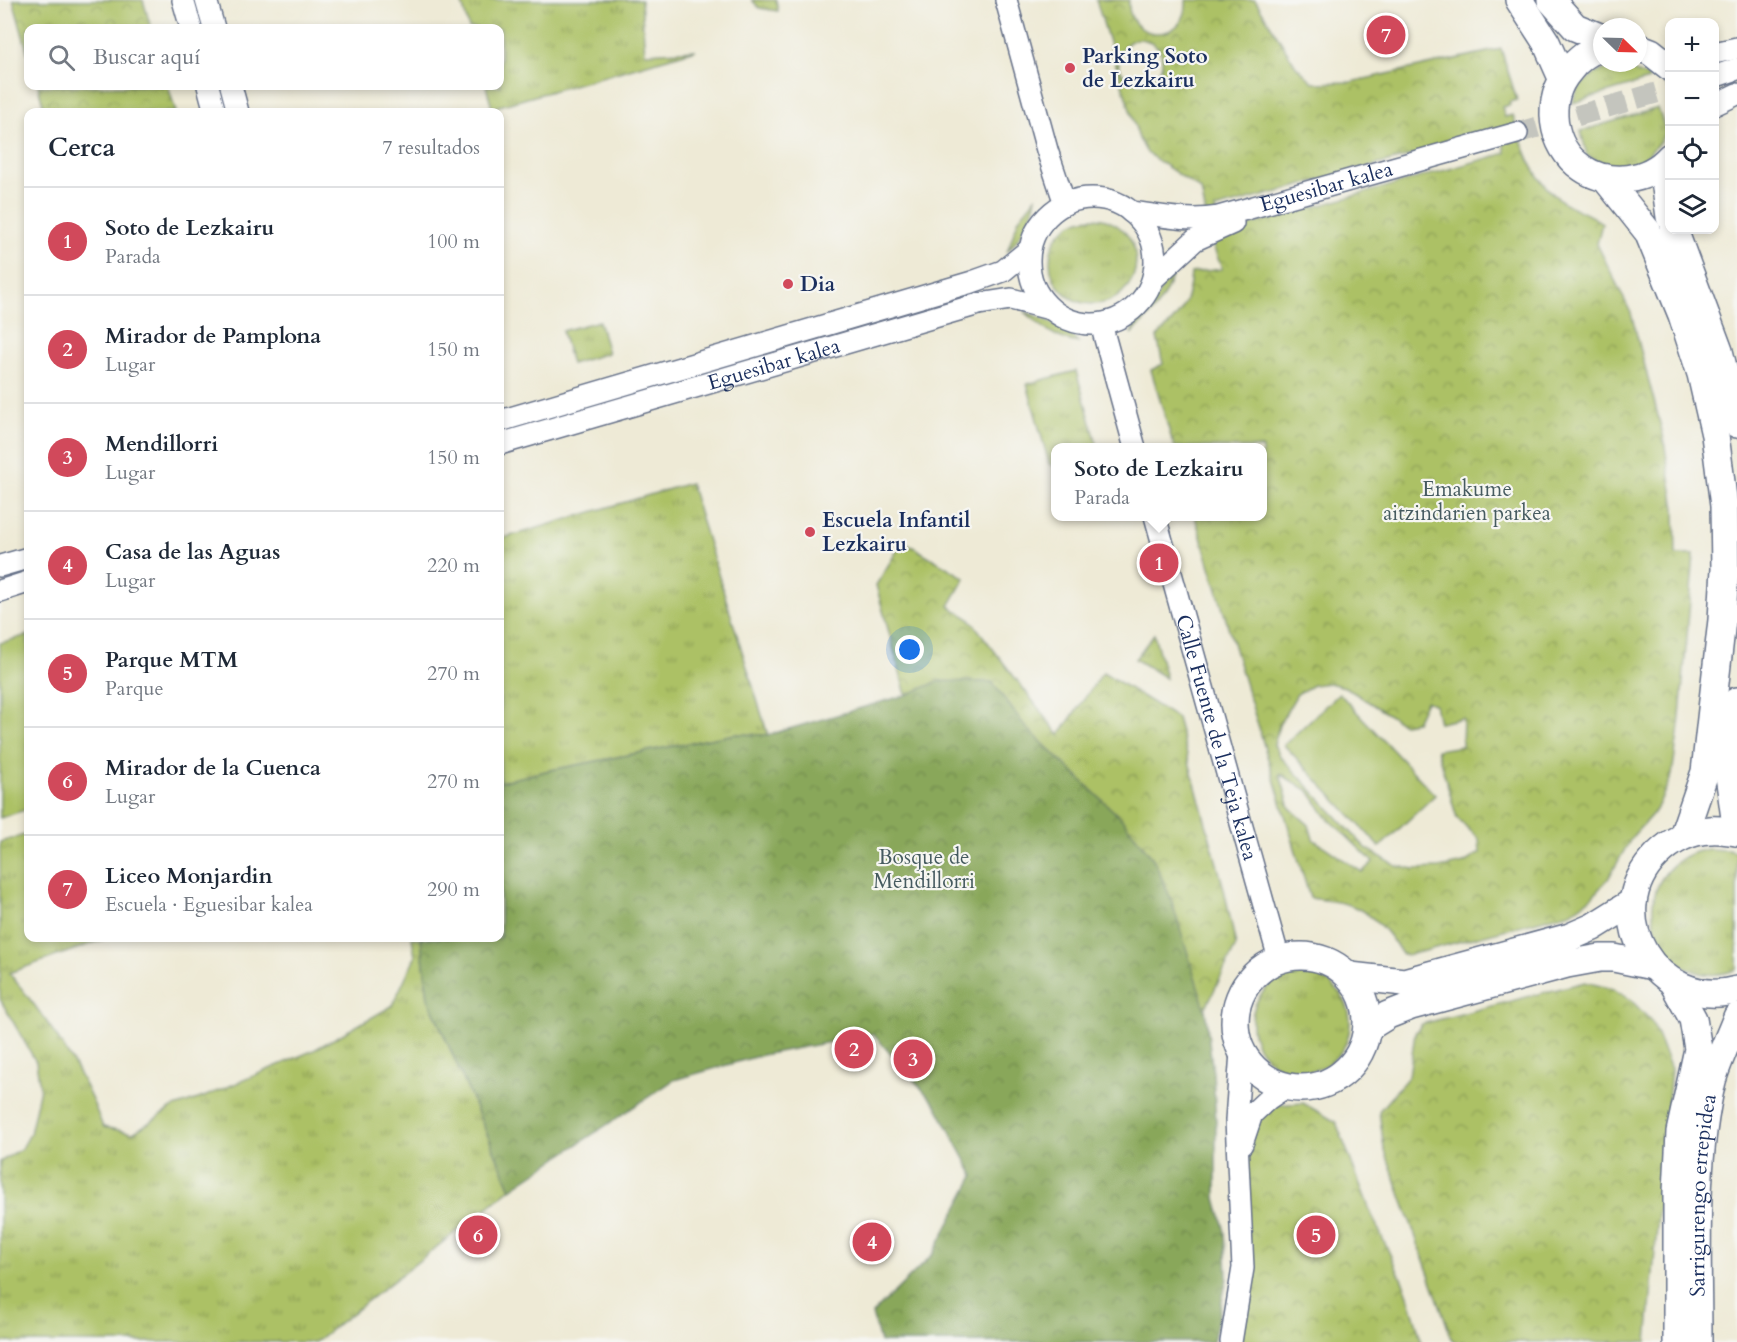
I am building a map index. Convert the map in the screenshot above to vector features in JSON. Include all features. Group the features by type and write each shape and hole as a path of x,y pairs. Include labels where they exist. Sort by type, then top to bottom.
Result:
{"main road":[{"path":"1519,0 1546,42 1562,78"},
{"path":"1551,0 1575,27 1593,34"},
{"path":"1593,51 1576,61 1562,78 1554,101 1553,116 1561,143 1581,167 1605,178 1630,178 1643,175 1665,161"},
{"path":"1605,178 1648,232 1682,315 1701,374 1715,435 1724,506 1725,570 1722,620 1706,772 1683,836"},
{"path":"1675,234 1719,351 1737,424"},
{"path":"1367,1028 1388,1015 1407,994 1593,927 1633,902 1639,881 1650,862 1665,847 1683,836 1710,830 1737,832 1729,776 1737,700"},
{"name":"Sarrigurengo errepidea","path":"1633,902 1634,925 1640,947 1663,975 1693,1019 1698,1049 1680,1132 1677,1192 1677,1342"},
{"path":"1298,955 1317,957 1335,964 1350,976 1367,1009 1367,1028 1362,1049 1350,1067 1333,1081 1318,1087 1302,1089 1286,1087 1268,1080 1252,1068 1241,1052 1234,1030 1236,1008 1244,987 1259,970 1279,959 1298,955"},
{"path":"1350,976 1407,994 1600,958 1630,960 1697,993 1724,994 1737,990"},
{"name":"Sarrigurengo errepidea","path":"1698,1342 1698,1200 1703,1126 1713,1079 1737,1017"}],"street":[{"path":"183,0 190,24"},
{"path":"206,0 213,24"},
{"path":"1006,0 1047,150 1065,204"},
{"path":"1719,52 1737,48"},
{"path":"1719,97 1730,80"},
{"path":"208,90 214,108"},
{"path":"232,90 237,108"},
{"name":"Eguesibar kalea","path":"1131,212 1177,220 1218,217 1518,136 1250,217 1213,231 1195,240 1153,279"},
{"path":"1082,199 1099,199 1116,203 1131,212 1144,225 1152,242 1155,260 1153,279 1145,295 1134,309 1119,319 1101,324 1083,324 1065,319 1050,309 1037,291 1030,271 1030,249 1037,231 1049,215 1065,204 1082,199"},
{"name":"Eguesibar kalea","path":"504,420 972,282 1004,271 1030,249"},
{"name":"Eguesibar kalea","path":"504,443 979,304 1011,299 1050,309"},
{"path":"1101,324 1134,443"},
{"name":"Calle Fuente de la Teja kalea","path":"1156,521 1279,959"},
{"path":"0,566 24,559"},
{"path":"0,591 24,583"},
{"path":"1231,1342 1243,1268 1236,1120 1241,1052"},
{"path":"1238,1178 1242,1144 1252,1114 1286,1087"}],"green space":[{"path":"13,0 143,0 150,24 24,24 24,40"},
{"path":"461,0 641,0 645,53 696,50 492,108 487,90 504,90 504,24 468,24"},
{"path":"752,0 776,0 778,11 759,8"},
{"name":"Emakume aitzindarien parkea","path":"1096,0 1129,0 1130,14 1137,24 1146,31 1157,33 1168,31 1178,25 1184,15 1186,0 1255,0 1296,66 1314,83 1351,82 1501,49 1517,100 1502,107 1505,117 1513,115 1532,166 1556,197 1602,223 1597,244 1631,313 1663,435 1675,508 1676,555 1694,555 1679,727 1672,775 1656,810 1632,837 1608,879 1592,897 1571,912 1409,955 1402,954 1381,926 1368,914 1342,903 1310,898 1196,521 1267,521 1267,443 1173,443 1151,370 1163,364 1157,337 1182,309 1188,294 1191,273 1222,269 1211,241 1201,190 1147,153 1139,139","holes":["1136,39 1151,42 1159,49 1162,58 1159,72 1153,79 1143,83 1126,78 1118,62 1125,45","1501,131 1506,153 1222,233 1215,209","1329,683 1345,687 1403,724 1416,722 1426,701 1435,705 1439,723 1463,718 1462,746 1437,750 1457,818 1479,839 1480,853 1464,863 1439,868 1415,869 1396,866 1366,848 1280,756 1274,745 1279,725 1297,694 1313,685","1280,774 1309,791 1326,816 1373,862 1362,872 1313,839 1309,825 1290,808"]},
{"path":"1635,72 1648,77 1649,80 1573,103 1581,85 1597,73"},
{"path":"39,90 169,90 175,108 44,108"},
{"path":"1658,108 1665,133 1642,160 1623,167 1600,163 1587,156 1581,131"},
{"path":"1036,197 1029,220 1007,252 1019,218"},
{"path":"1085,218 1101,218 1124,230 1133,244 1136,261 1133,278 1124,292 1101,304 1085,304 1069,297 1057,285 1050,269 1050,253 1057,237 1069,225"},
{"path":"1174,269 1158,305 1131,334 1134,326 1151,306"},
{"path":"1025,312 1054,324 1079,343 1056,335"},
{"path":"599,321 608,353 571,364 562,331"},
{"path":"1076,371 1097,443 1051,443 1051,465 1049,464 1027,384"},
{"path":"690,483 768,735 735,734 504,781 504,538"},
{"path":"903,541 965,578 949,606 970,619 1059,735 1103,672 1177,718 1224,889 1236,946 1205,1009 1171,899 1154,860 1123,820 1025,726 992,682 939,681 906,695 876,585"},
{"path":"1154,634 1166,678 1135,659"},
{"path":"24,636 24,810 0,818 0,643"},
{"name":"Bosque de Mendillorri","path":"939,681 992,682 1025,726 1123,820 1154,860 1171,899 1205,1009 1213,1073 1216,1121 1216,1198 1225,1232 1227,1278 1213,1342 880,1342 872,1314 933,1254 974,1176 936,1105 873,1034 762,1055 674,1080 511,1189 428,998 421,942 504,942 504,781 735,734 768,735 906,695"},
{"path":"1339,693 1435,795 1380,847 1284,745"},
{"path":"24,835 24,942 96,942 9,973 63,1046 85,1085 103,1127 133,1133 172,1108 204,1097 314,1050 392,1006 415,957 413,942 421,942 428,998 511,1189 315,1342 0,1342 0,1162 22,1148 30,1134 40,1088 36,1062 0,999 0,842"},
{"path":"1707,849 1737,853 1737,969 1713,974 1691,970 1673,957 1660,939 1653,918 1655,895 1665,874 1686,856"},
{"path":"1301,974 1320,977 1336,988 1347,1004 1350,1023 1347,1042 1336,1058 1320,1069 1301,1072 1282,1069 1266,1058 1255,1042 1252,1023 1255,1004 1266,988 1282,977"},
{"path":"1585,982 1613,989 1630,999 1652,1022 1671,1069 1647,1342 1453,1342 1384,1148 1379,1111 1409,1076 1415,1033 1422,1024"},
{"path":"1303,1103 1336,1122 1371,1213 1406,1289 1422,1342 1239,1342 1247,1156 1256,1123 1276,1105"}],"tunnel":[{"path":"1517,133 1665,90"}],"place":[{"name":"Liceo Monjardin","path":"1386,35"},
{"name":"Parking Soto de Lezkairu","path":"1070,68"},
{"name":"Dia","path":"788,284"},
{"name":"Escuela Infantil Lezkairu","path":"810,532"},
{"name":"Soto de Lezkairu","path":"1159,563"},
{"name":"Mirador de Pamplona","path":"854,1049"},
{"name":"Mendillorri","path":"913,1059"},
{"name":"Mirador de la Cuenca","path":"478,1235"},
{"name":"Parque MTM","path":"1316,1235"},
{"name":"Casa de las Aguas","path":"872,1242"}]}
